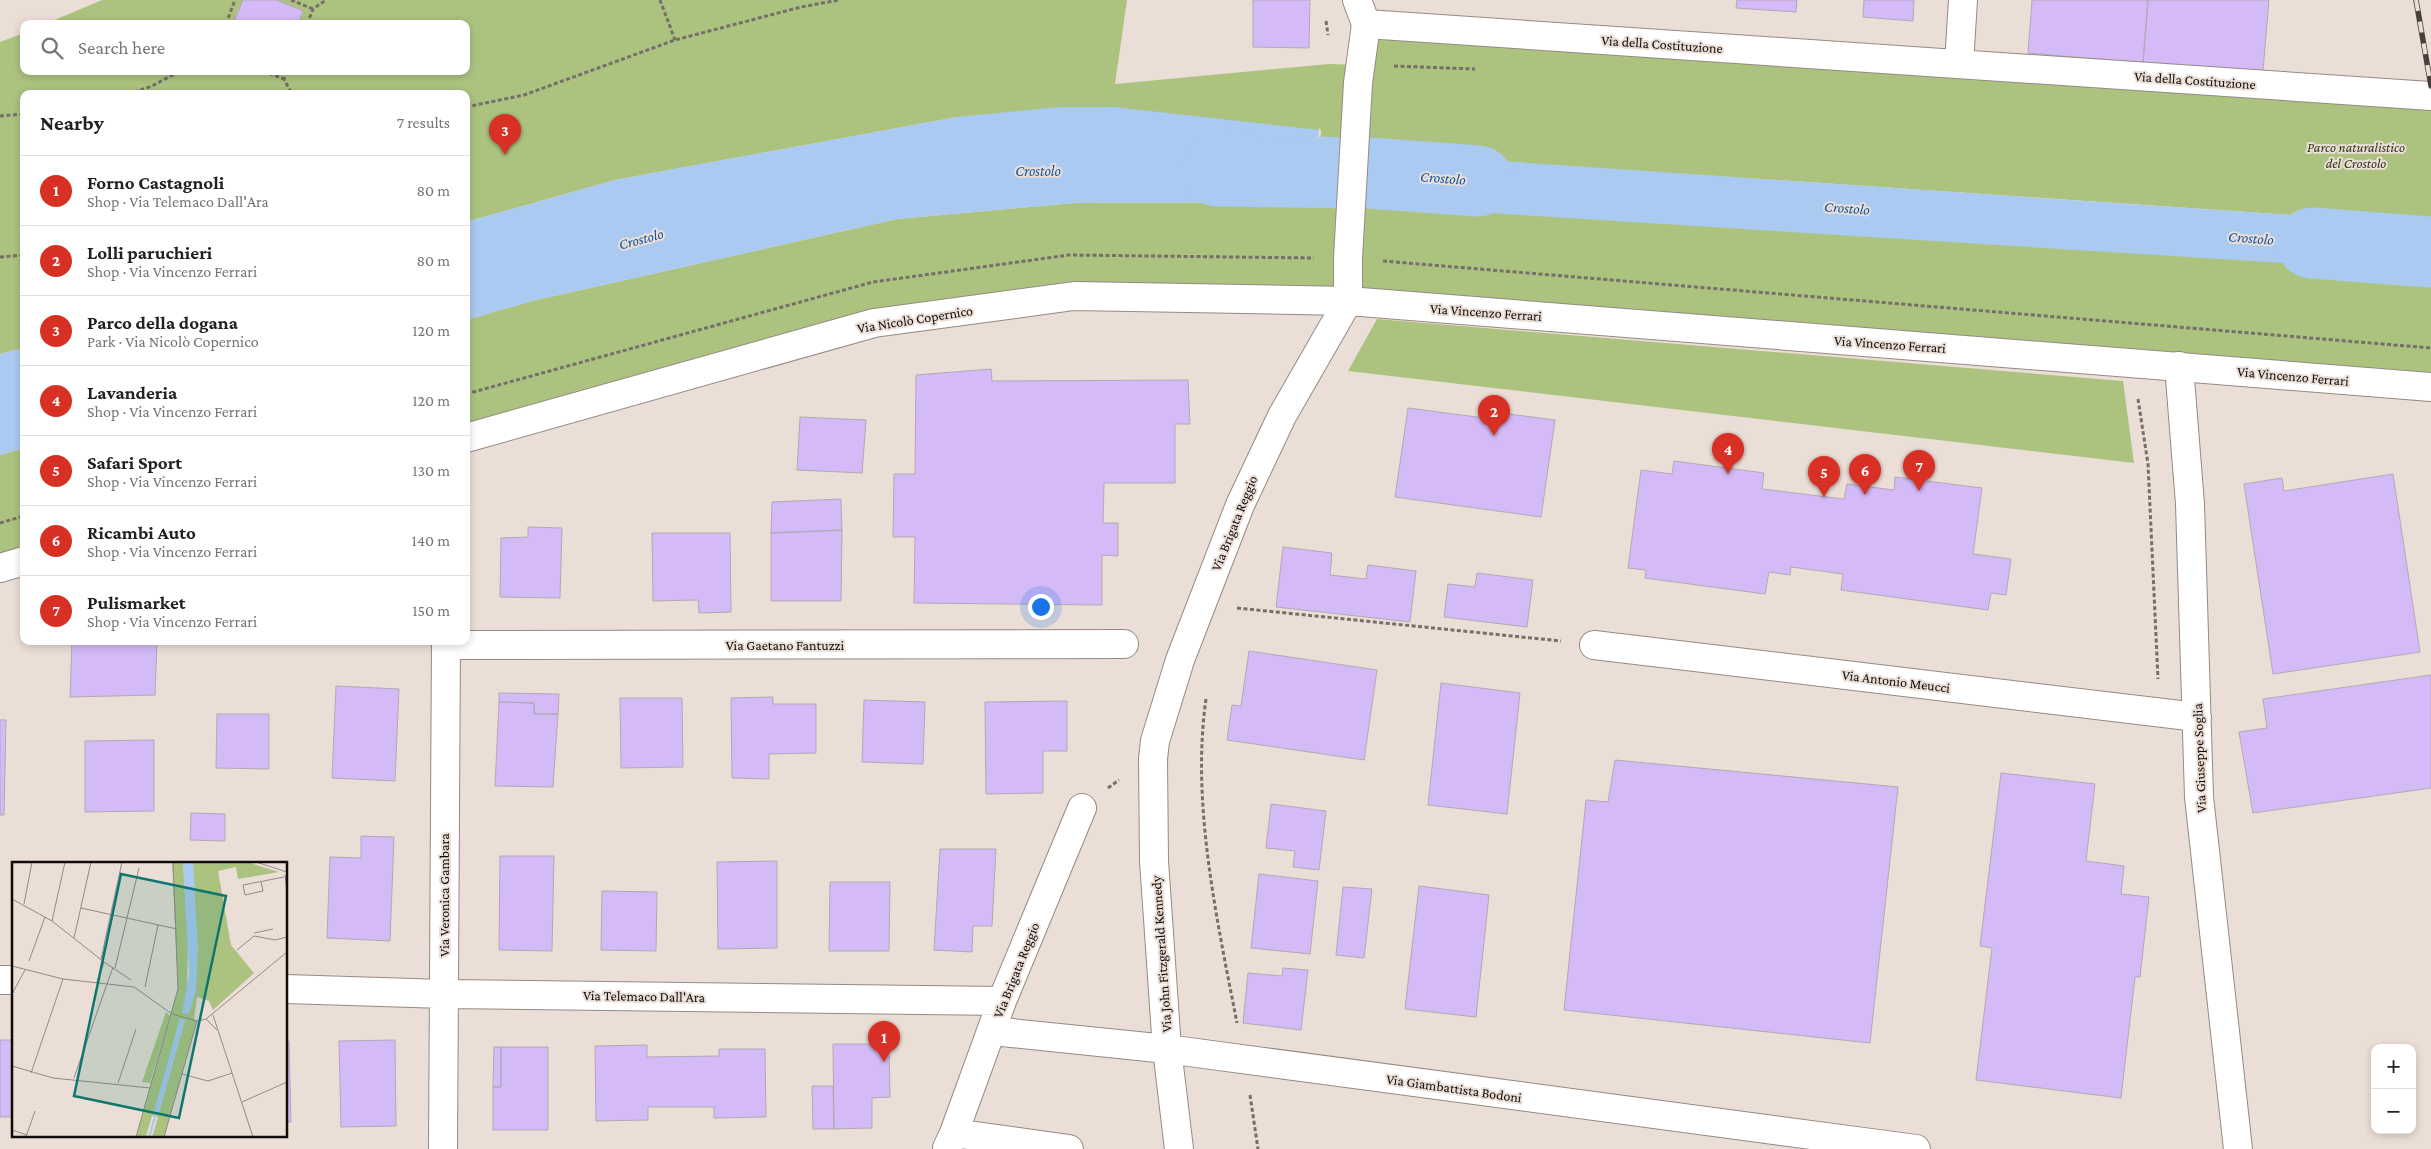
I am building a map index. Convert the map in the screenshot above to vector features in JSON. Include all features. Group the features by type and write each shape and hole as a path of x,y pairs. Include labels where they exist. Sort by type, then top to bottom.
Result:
{"street":[{"path":"1959,64 1964,0"},
{"name":"Via della Costituzione","path":"1348,301 1348,258 1361,12 1959,64 2431,96"},
{"name":"Via Nicolò Copernico","path":"470,437 874,323 1074,296 1348,301"},
{"name":"Via Vincenzo Ferrari","path":"1348,301 2431,387"},
{"name":"Via Brigata Reggio","path":"1153,759 1155,741 1180,660 1240,505 1261,459 1316,355 1348,301"},
{"name":"Via Giuseppe Soglia","path":"2179,366 2190,504 2199,797 2238,1149"},
{"path":"0,568 20,562"},
{"name":"Via Gaetano Fantuzzi","path":"470,643 1124,644"},
{"name":"Via Veronica Gambara","path":"443,1149 446,645"},
{"name":"Via Antonio Meucci","path":"1594,645 2197,718"},
{"name":"Via John Fitzgerald Kennedy","path":"1153,759 1154,861 1168,1049 1179,1149"},
{"name":"Via Brigata Reggio","path":"1069,1149 951,1141 1002,1001 1082,808"},
{"name":"Via Telemaco Dall'Ara","path":"288,989 444,994 1002,1001"},
{"name":"Via Giambattista Bodoni","path":"992,1031 1168,1049 1916,1149"}],"path":[{"path":"228,20 236,0"},
{"path":"291,0 314,9"},
{"path":"309,20 314,9 326,0"},
{"path":"660,0 674,40"},
{"path":"470,106 524,95 674,40 801,6 839,0"},
{"path":"1326,18 1328,45"},
{"path":"140,90 173,75"},
{"path":"274,75 284,79 290,90"},
{"path":"284,79 286,75"},
{"path":"0,116 20,114"},
{"path":"0,257 20,254"},
{"path":"1380,304 1387,261"},
{"path":"0,523 20,517"},
{"path":"1201,605 1594,645"},
{"path":"1207,694 1202,730 1206,838 1224,955 1244,1060 1258,1149"}],"green space":[{"name":"Parco naturalistico del Crostolo","path":"102,0 1127,0 1115,84 1329,64 1359,65 1366,24 2431,96 2431,387 1074,296 874,323 470,437 470,319 532,301 897,219 1074,203 1314,202 1319,131 957,117 615,180 470,221 470,90 20,90 20,349 0,354 0,42 20,34 20,75 470,75 470,20 54,20","holes":["1383,153 2407,223 2407,224"]},
{"path":"1377,319 2123,381 2134,463 1348,371"},
{"path":"20,449 20,568 0,574 0,455"}],"water":[{"path":"1059,107 1114,107 1319,130 1315,202 1074,203 897,219 532,301 470,319 470,221 615,180 957,117"},
{"path":"1382,153 2407,223 2411,271 1378,206"},
{"path":"20,349 20,449 0,455 0,354"}],"pier":[{"path":"1319,128 1321,130 1317,202 1314,205"},
{"path":"1383,150 1378,209 1376,206 1380,153"}],"building":[{"path":"243,0 277,0 303,11 300,20 235,20"},
{"path":"1253,0 1310,0 1309,48 1253,47"},
{"path":"1737,0 1797,0 1796,12 1736,8"},
{"path":"1864,0 1914,0 1913,21 1863,17"},
{"path":"2032,0 2148,0 2143,63 2028,53"},
{"path":"2148,0 2269,0 2263,71 2143,63"},
{"path":"991,369 992,381 1188,380 1190,424 1175,424 1175,483 1104,483 1103,523 1118,523 1118,556 1102,555 1102,605 914,603 915,537 893,537 894,474 915,474 916,375"},
{"path":"1408,408 1492,419 1493,412 1555,420 1541,517 1395,497"},
{"path":"800,417 866,420 862,473 797,470"},
{"path":"1674,461 1764,473 1762,489 1844,499 1847,484 1894,490 1895,477 1982,488 1973,554 2011,559 2006,595 1991,593 1988,610 1841,590 1843,574 1791,567 1790,575 1769,572 1765,594 1645,578 1646,570 1628,568 1641,470 1672,474"},
{"path":"2393,474 2420,652 2273,674 2244,484 2282,478 2284,491"},
{"path":"841,499 842,530 771,533 772,502"},
{"path":"528,527 562,528 560,598 500,597 501,538 528,537"},
{"path":"842,530 841,601 771,601 771,533"},
{"path":"652,533 730,533 731,612 699,613 698,600 653,601"},
{"path":"1283,547 1332,553 1330,575 1366,579 1368,565 1416,571 1410,622 1276,607"},
{"path":"1477,573 1533,580 1527,627 1444,617 1448,584 1475,587"},
{"path":"72,645 157,645 155,695 70,697"},
{"path":"1249,651 1377,670 1364,760 1227,740 1232,705 1241,706"},
{"path":"2431,675 2431,788 2253,813 2239,732 2267,728 2263,699"},
{"path":"1441,683 1520,693 1507,814 1428,805"},
{"path":"336,686 399,689 395,781 332,778"},
{"path":"499,693 559,694 558,714 534,714 534,703 499,702"},
{"path":"773,697 773,704 816,704 816,753 769,754 769,779 732,778 731,698"},
{"path":"620,698 682,698 683,767 621,768"},
{"path":"864,700 925,702 923,764 862,762"},
{"path":"1067,701 1067,751 1043,751 1043,793 986,794 985,702"},
{"path":"499,702 534,703 534,714 558,714 553,787 495,786"},
{"path":"217,714 269,714 269,769 216,768"},
{"path":"0,720 6,720 4,815 0,815"},
{"path":"154,740 154,811 85,812 85,741"},
{"path":"1615,760 1898,787 1870,1043 1564,1010 1586,800 1608,802"},
{"path":"2001,773 2095,784 2086,861 2124,866 2121,894 2149,897 2140,977 2135,977 2121,1098 1976,1080 1992,948 1980,946"},
{"path":"1271,804 1326,811 1319,870 1293,867 1295,851 1266,848"},
{"path":"191,813 225,814 225,841 190,840"},
{"path":"361,836 394,837 390,941 327,938 330,857 361,858"},
{"path":"940,849 996,849 992,926 973,926 972,952 934,950"},
{"path":"500,856 554,856 552,951 499,950"},
{"path":"777,861 777,948 718,949 717,862"},
{"path":"1259,874 1318,881 1310,954 1251,948"},
{"path":"830,882 890,882 889,951 829,951"},
{"path":"1419,886 1489,895 1476,1017 1405,1009"},
{"path":"1343,887 1372,889 1364,958 1336,955"},
{"path":"602,891 657,892 656,951 601,950"},
{"path":"1283,968 1308,970 1301,1030 1243,1023 1248,973 1282,976"},
{"path":"0,1040 12,1040 12,1117 0,1117"},
{"path":"395,1040 396,1126 341,1127 339,1041"},
{"path":"288,1041 289,1041 291,1122 288,1122"},
{"path":"833,1044 889,1044 890,1097 872,1098 872,1128 834,1129"},
{"path":"647,1045 647,1057 719,1056 719,1049 765,1049 766,1117 714,1118 714,1107 648,1107 648,1120 596,1121 595,1046"},
{"path":"494,1047 501,1047 501,1087 493,1087"},
{"path":"501,1047 548,1047 548,1130 493,1130 493,1087 501,1087"},
{"path":"812,1086 833,1086 834,1129 813,1129"}],"waterway":[{"name":"Crostolo","path":"1217,171 1369,173 1478,181"},
{"name":"Crostolo","path":"2312,243 2431,252"}],"railway":[{"path":"2416,0 2431,86"}],"place":[{"name":"Parco della dogana","path":"505,155"},
{"name":"Lolli paruchieri","path":"1494,436"},
{"name":"Lavanderia","path":"1728,474"},
{"name":"Pulismarket","path":"1919,491"},
{"name":"Ricambi Auto","path":"1865,495"},
{"name":"Safari Sport","path":"1824,497"},
{"name":"Forno Castagnoli","path":"884,1062"}]}
